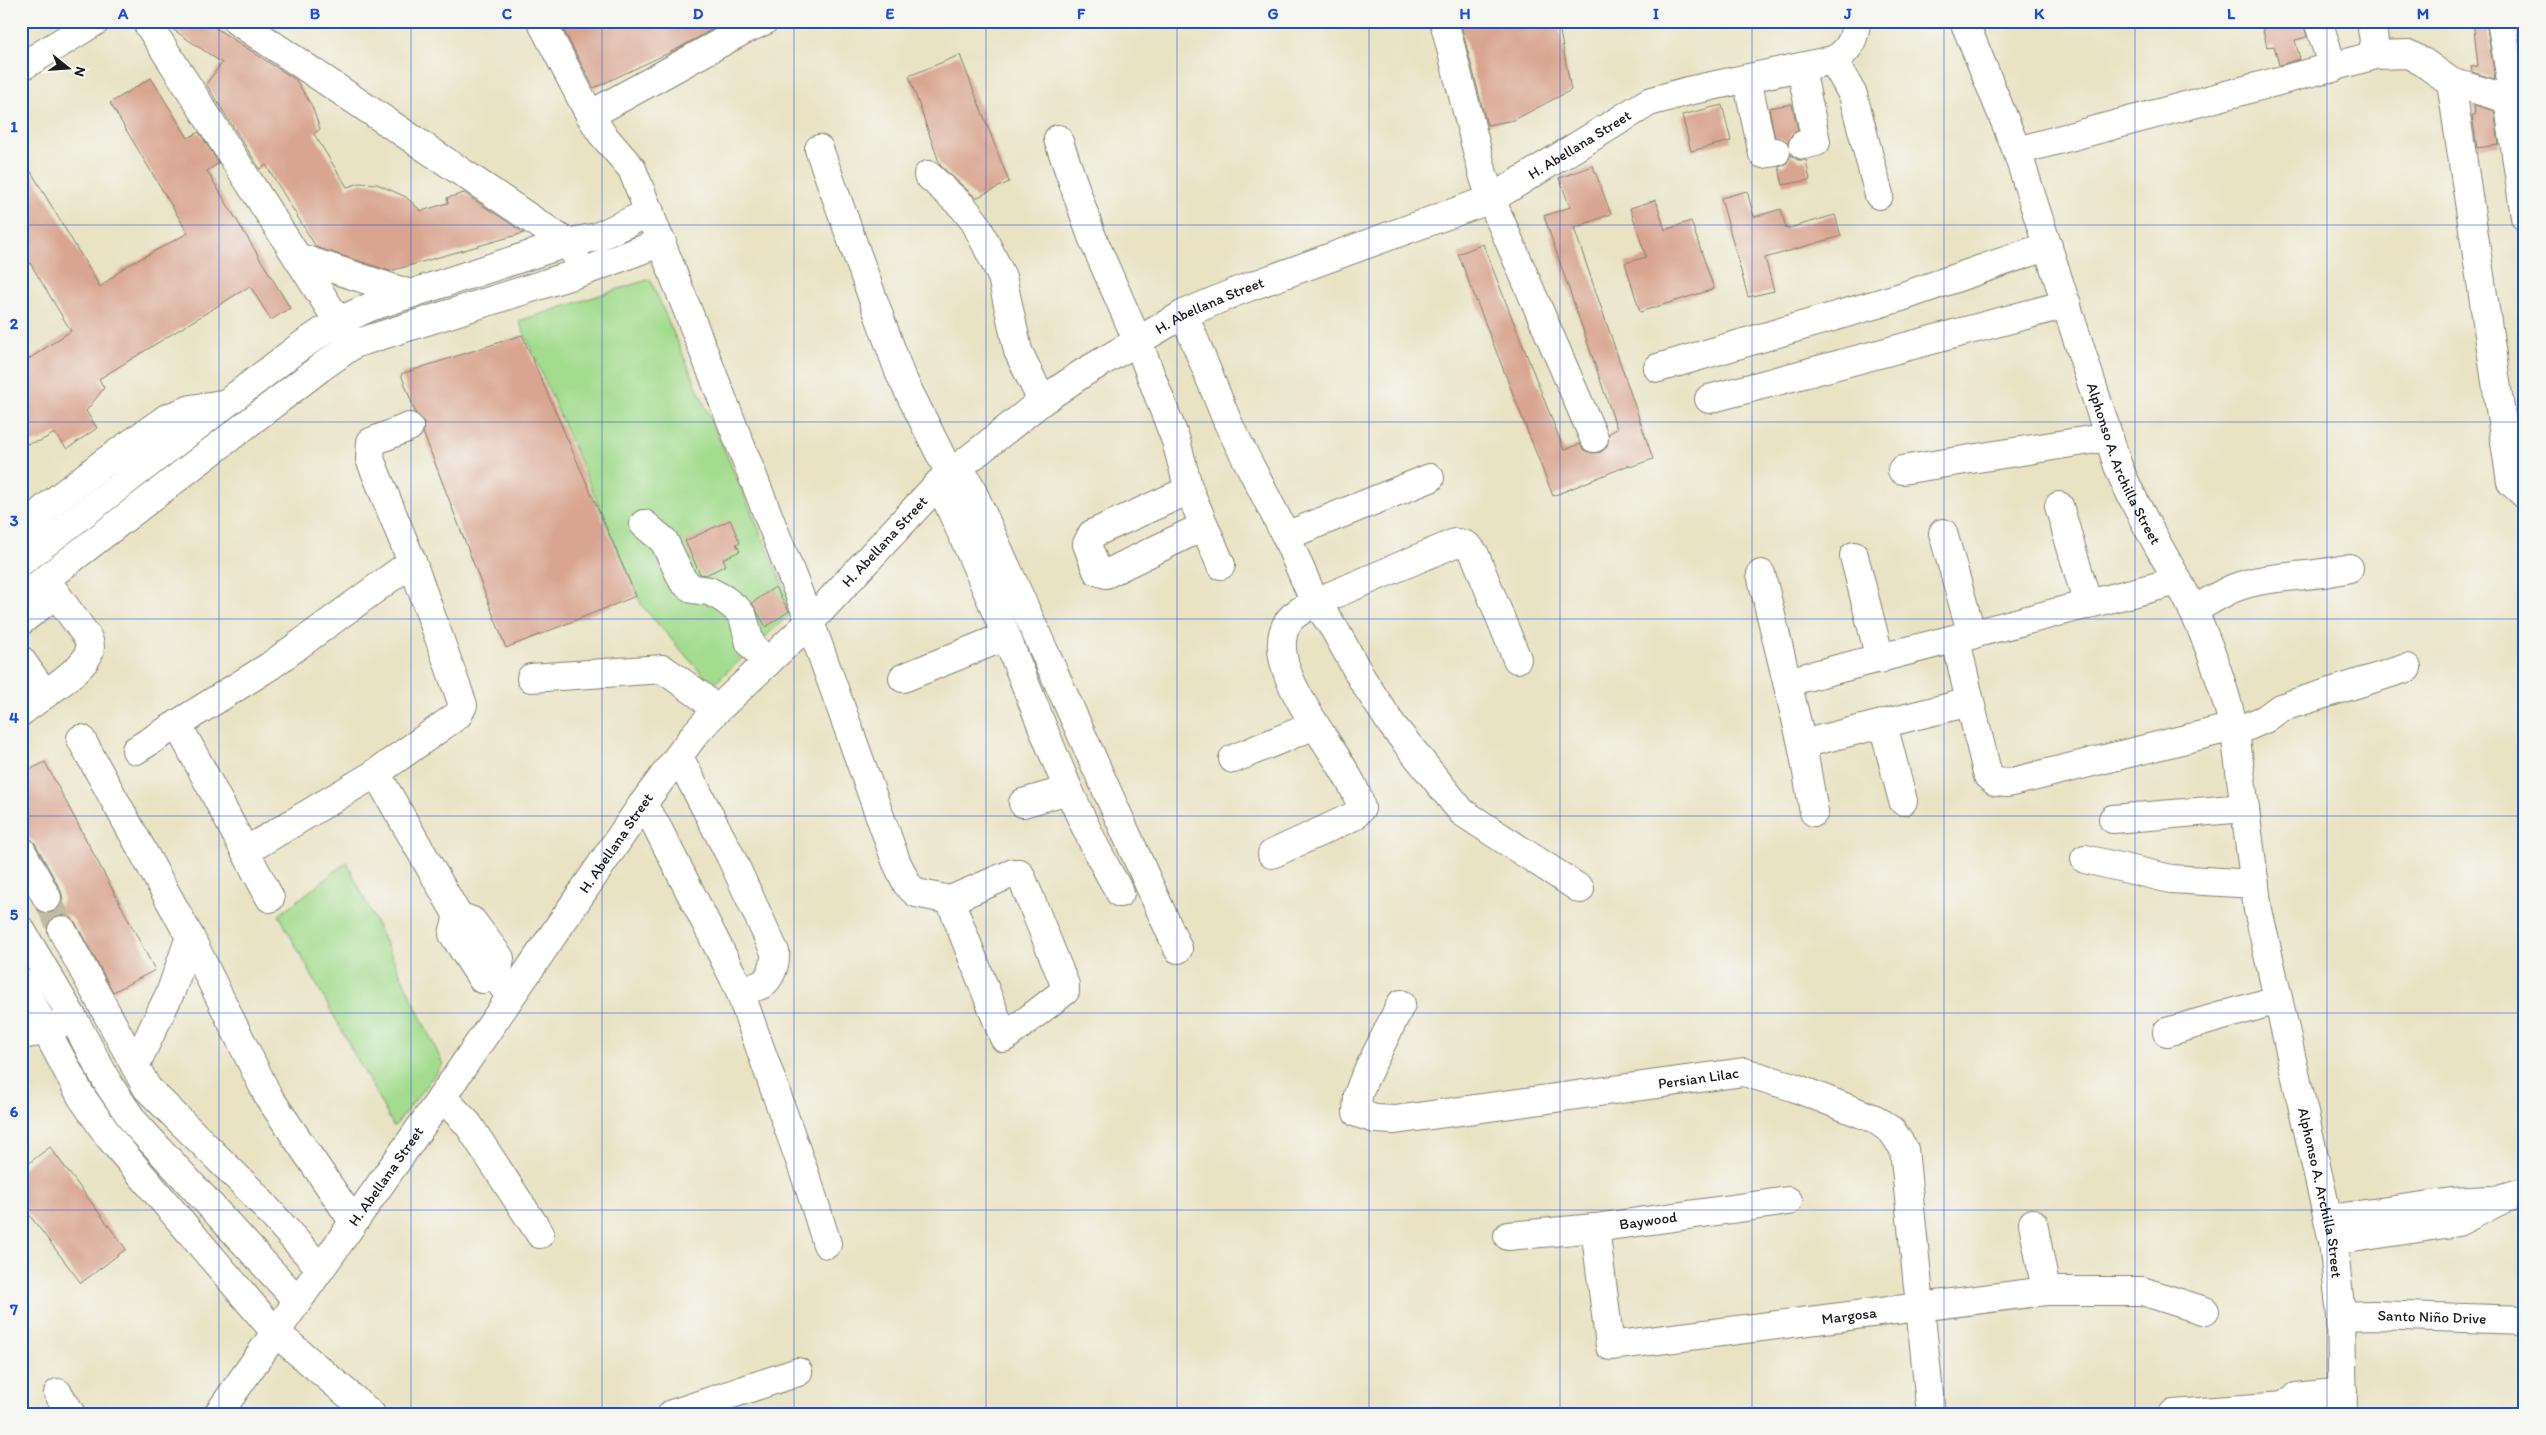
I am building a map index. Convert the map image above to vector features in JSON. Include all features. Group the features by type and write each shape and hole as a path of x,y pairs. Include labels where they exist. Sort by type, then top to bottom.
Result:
{"street":[{"path":"21,67 96,21"},
{"path":"237,21 567,243 588,270"},
{"path":"541,21 590,115 602,134 632,169 810,622 896,861 907,884 916,893 950,900 1005,876 1019,873 1065,985 1065,991 1004,1038 950,900"},
{"path":"590,115 764,21"},
{"path":"1444,21 1492,199 1594,438"},
{"name":"Alphonso A. Archilla Street","path":"1964,21 2017,151 2109,437 2130,495 2193,611 2215,663 2235,729 2256,897 2274,989 2331,1230 2340,1316 2343,1406"},
{"path":"2318,21 2333,68"},
{"path":"2371,21 2376,55"},
{"path":"2501,21 2516,98 2525,217"},
{"path":"148,22 337,322 354,344"},
{"path":"1852,34 1853,95 1879,195"},
{"name":"H. Abellana Street","path":"218,1414 442,1097 504,987 679,757 716,711 810,622 949,474 1042,401 1083,373 1184,314 1238,291 1492,199 1649,102 1688,91 1801,68 1852,34"},
{"path":"2017,151 2376,55 2408,54 2451,82 2516,98"},
{"path":"1801,68 1816,142 1803,145"},
{"path":"1747,79 1764,154 1776,152"},
{"path":"2451,82 2511,482 2525,496"},
{"path":"1058,139 1092,237 1138,342 1176,441 1189,490 1221,565"},
{"path":"819,149 900,374 949,474 1006,636 1068,790 1092,845 1120,894"},
{"path":"928,174 963,207 975,222 1002,278 1018,351 1042,401"},
{"path":"21,562 298,348 337,322 370,307 567,243 597,237 650,212"},
{"path":"21,621 51,587 134,510 354,344 588,270 662,242"},
{"path":"1658,368 1901,297 2048,246"},
{"path":"297,257 410,294"},
{"path":"1709,399 2067,304"},
{"path":"1184,314 1228,423 1286,536 1316,602 1392,725 1462,812 1580,889"},
{"path":"21,543 28,528 43,510 102,464 168,418 191,409 228,402"},
{"path":"246,851 376,773 458,715 463,705 412,562 369,453 371,442 409,427"},
{"path":"1902,470 2109,437"},
{"path":"102,464 134,510"},
{"path":"949,474 969,484 1178,949"},
{"path":"1286,536 1430,478"},
{"path":"1189,490 1092,534 1087,544 1097,571 1106,574 1204,526"},
{"path":"2059,506 2088,605"},
{"path":"644,524 664,541 683,582 694,589 709,591 724,599 738,610 743,617 750,643 767,663"},
{"path":"1943,533 1964,637 1970,702 1988,776 1996,782 2008,783 2235,729 2265,719 2280,708 2407,668"},
{"path":"1272,854 1354,816 1361,808 1354,788 1314,725 1280,653 1289,622 1316,602 1456,543 1464,543 1470,547 1475,555 1518,659"},
{"path":"1854,556 1880,659"},
{"path":"136,750 270,666 412,562"},
{"path":"2193,611 2236,588 2275,579 2326,574 2349,568"},
{"path":"1762,574 1802,744 1814,812"},
{"path":"1787,682 2178,581"},
{"path":"21,598 51,587"},
{"path":"21,712 83,662 87,657 91,643 51,587"},
{"path":"904,678 1006,636"},
{"path":"21,660 45,694"},
{"path":"531,678 663,669 701,696 716,711"},
{"path":"1802,744 1970,702"},
{"path":"1883,724 1903,801"},
{"path":"178,725 270,898"},
{"path":"1233,759 1314,725"},
{"path":"81,739 190,937 268,1096 353,1221"},
{"path":"679,757 730,855 776,952 776,963 765,981 755,987 738,986"},
{"path":"376,773 458,916 453,934 482,979 504,987"},
{"path":"1023,803 1068,790"},
{"path":"642,805 655,823 738,986 810,1189 827,1244"},
{"path":"2113,819 2245,808"},
{"path":"21,850 47,898"},
{"path":"2085,858 2256,897"},
{"path":"21,930 73,1018 109,1086 134,1122 297,1300"},
{"path":"62,930 147,1088 252,1192 320,1268"},
{"path":"135,1066 171,990 190,937"},
{"path":"21,984 34,1033 110,1138 275,1332 371,1414"},
{"path":"2167,1032 2274,989"},
{"name":"Persian Lilac","path":"1401,1004 1358,1095 1357,1113 1375,1119 1395,1120 1744,1072 1793,1087 1875,1119 1892,1131 1904,1149 1930,1414"},
{"path":"34,1033 73,1018"},
{"path":"442,1097 468,1124 540,1234"},
{"path":"2331,1230 2458,1222 2514,1196"},
{"name":"Baywood","path":"1508,1236 1595,1228 1788,1201"},
{"path":"2033,1222 2046,1291"},
{"name":"Margosa","path":"1595,1228 1610,1346 2046,1291 2142,1290 2205,1311"},
{"path":"206,1252 232,1230"},
{"name":"Santo Niño Drive","path":"2340,1316 2373,1315 2525,1320"},
{"path":"672,1414 798,1372"},
{"path":"2172,1414 2284,1406 2296,1397 2343,1406"}],"green space":[{"path":"650,279 794,610 714,684 702,674 642,606 519,321"},
{"path":"347,862 443,1064 394,1127 279,915"}],"building":[{"path":"165,21 205,21 296,80 312,106 320,129 314,134 347,187 360,183 377,184 406,197 421,211 448,203 447,198 464,193 524,233 390,271 316,247 266,165 260,169 206,84 222,63 168,26"},
{"path":"559,21 727,21 677,49 594,88"},
{"path":"1460,21 1558,21 1571,90 1514,120 1487,125"},
{"path":"2261,21 2303,21 2307,37 2295,40 2300,59 2279,65 2274,46 2267,47"},
{"path":"2473,21 2486,21 2495,79 2472,72 2471,67 2478,66"},
{"path":"960,55 1009,182 976,198 940,165 909,76"},
{"path":"151,78 188,138 199,132 219,163 207,171 290,308 271,320 250,286 99,379 104,388 86,411 97,428 67,449 55,433 40,441 21,445 21,364 71,331 21,248 21,155 100,287 125,267 188,233 110,103"},
{"path":"1792,104 1798,131 1792,134 1788,142 1775,137 1769,108"},
{"path":"1722,105 1731,141 1691,151 1682,115"},
{"path":"2474,105 2494,111 2499,145 2477,148 2472,115 2475,115"},
{"path":"1791,155 1798,160 1806,160 1810,180 1783,185 1779,167 1786,164"},
{"path":"1593,166 1611,214 1574,228 1653,459 1630,467 1629,465 1553,496 1458,254 1483,244 1564,450 1580,444 1584,450 1592,453 1601,452 1607,447 1609,433 1617,429 1544,216 1570,207 1559,178"},
{"path":"1747,191 1754,217 1781,209 1786,229 1835,215 1841,236 1765,258 1774,291 1748,297 1721,198"},
{"path":"1656,200 1665,230 1691,221 1714,289 1640,312 1625,263 1646,257 1630,208"},
{"path":"522,335 636,596 506,648 423,432 424,422 416,414 401,374"},
{"path":"730,520 740,543 736,544 740,551 723,559 726,565 706,575 700,574 685,541"},
{"path":"775,587 789,611 766,627 752,603"},
{"path":"45,762 155,970 113,992 71,917 63,914 55,916 50,921 46,914 54,912 60,907 63,899 61,891 35,843 21,831 21,774"},
{"path":"50,1147 126,1249 81,1283 21,1204 21,1169"}],"tunnel":[{"path":"47,898 62,930"}]}
